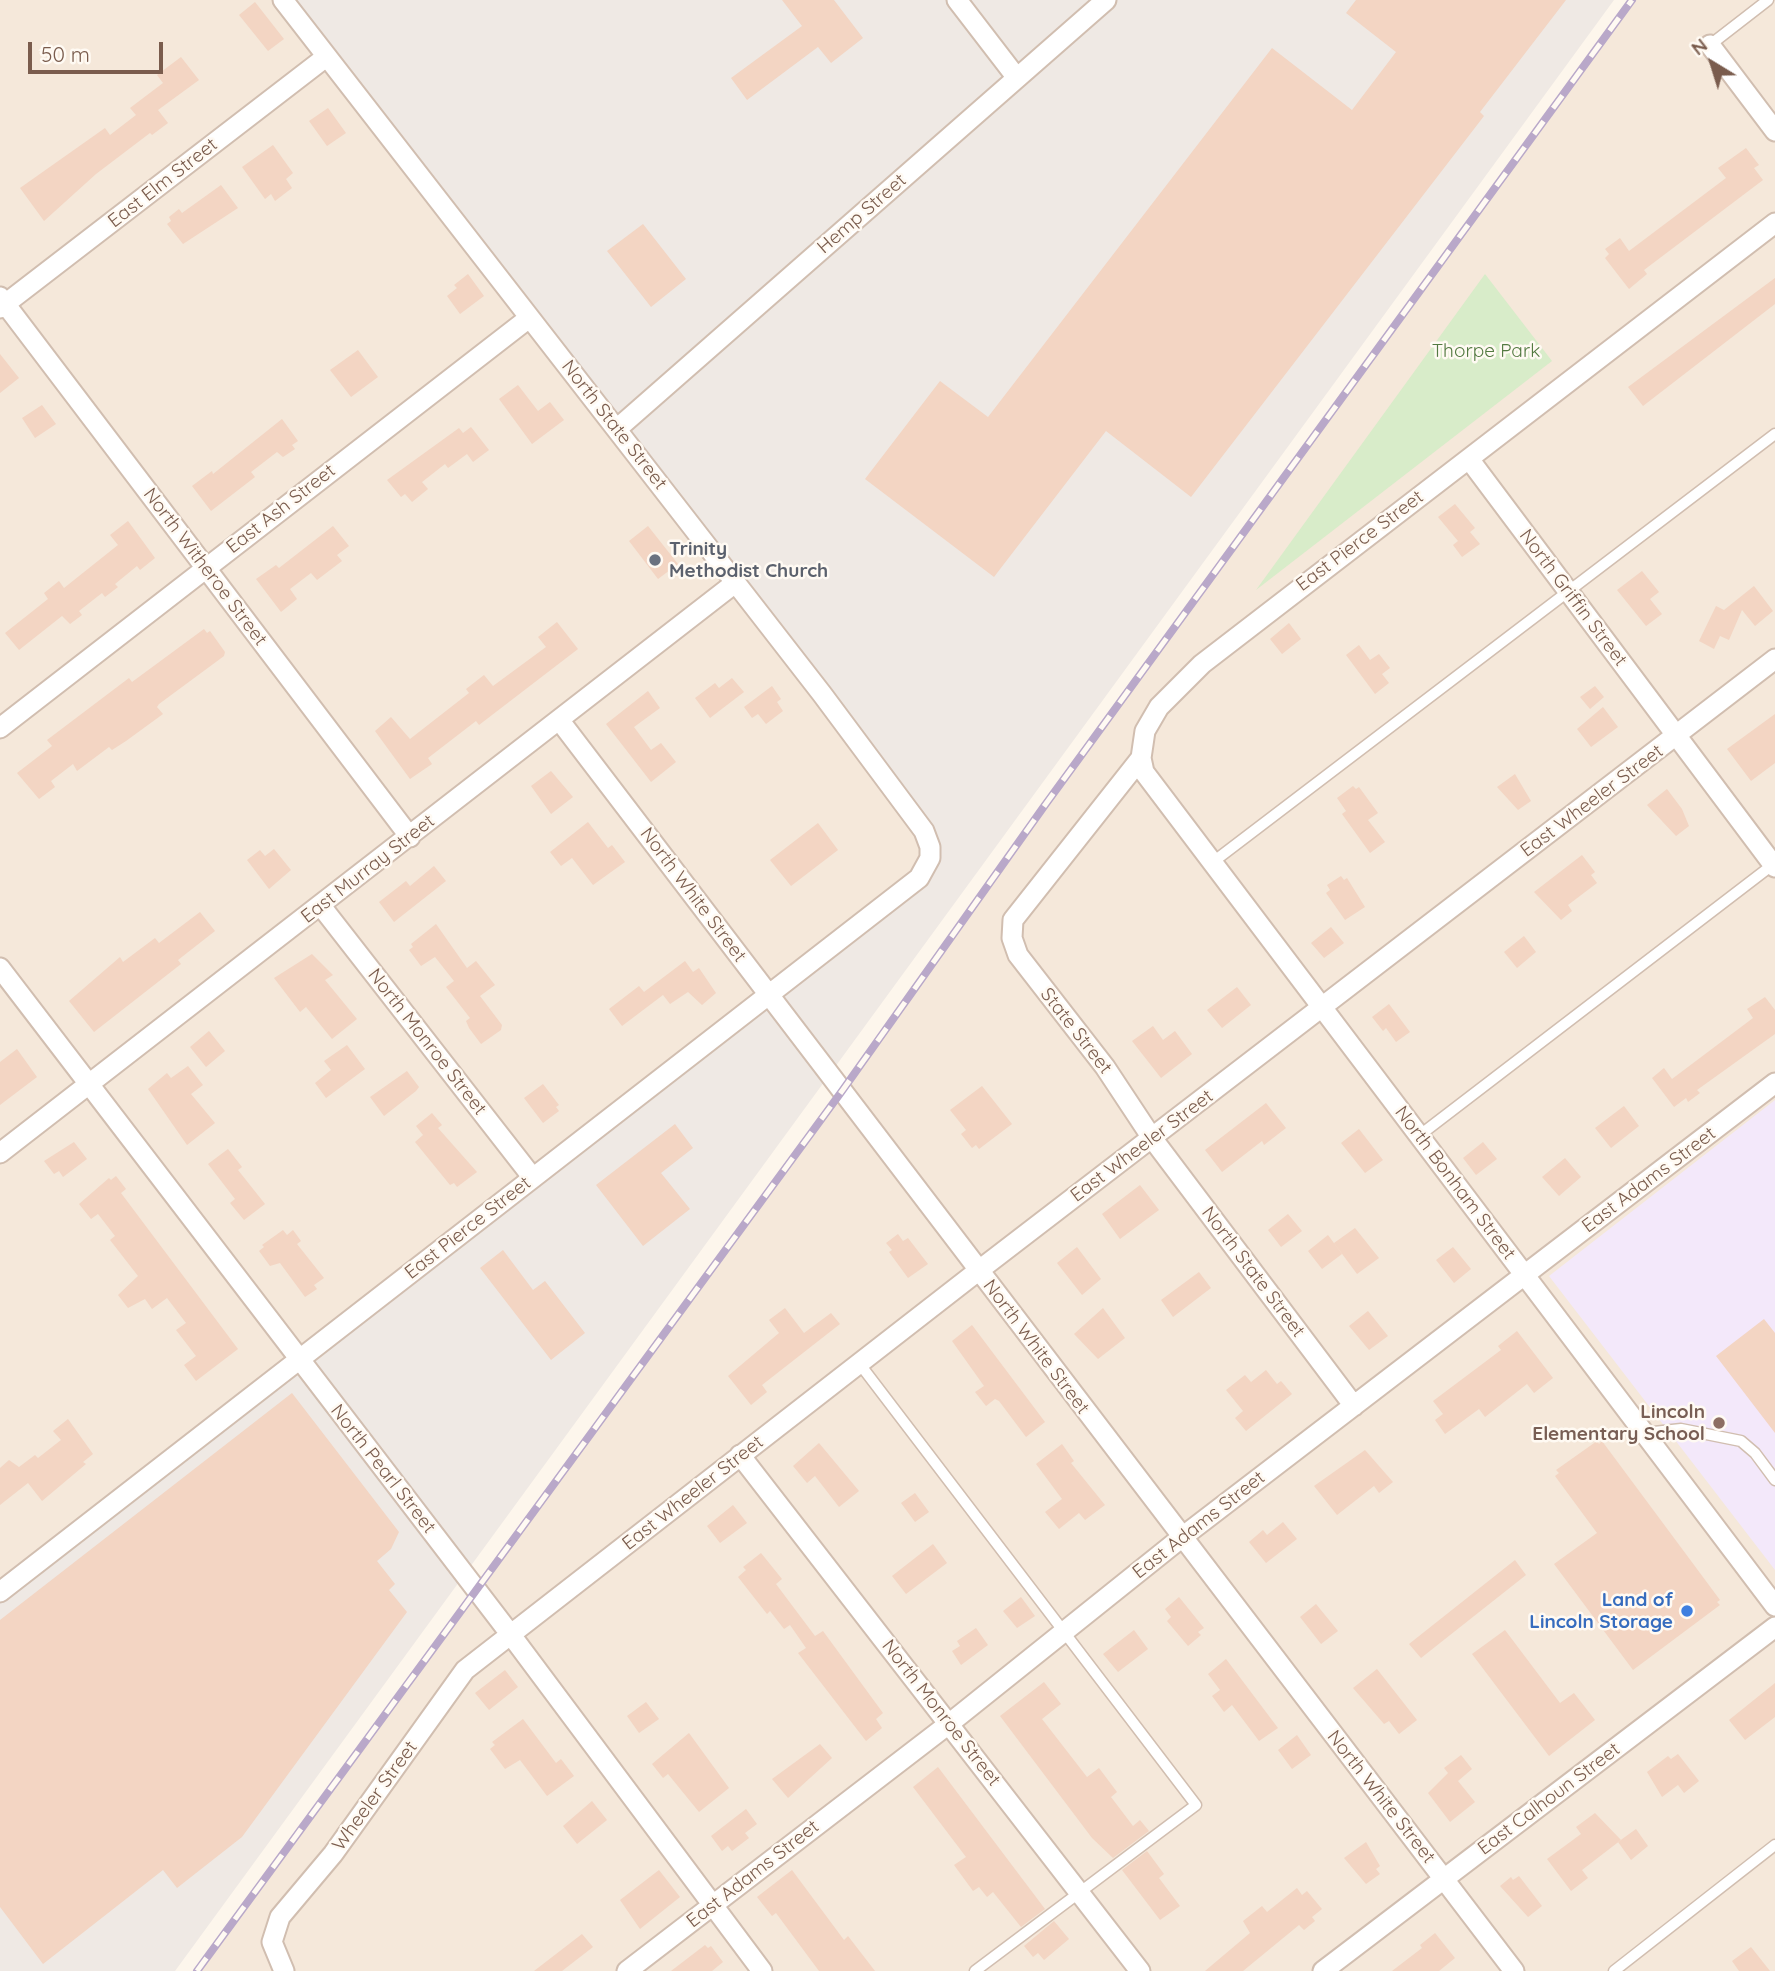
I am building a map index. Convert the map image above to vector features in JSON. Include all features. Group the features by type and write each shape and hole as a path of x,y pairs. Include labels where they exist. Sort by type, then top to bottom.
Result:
{"street":[{"name":"North State Street","path":"283,0 529,318 618,428 924,831 930,847 930,858"},
{"path":"957,0 1017,78"},
{"name":"Hemp Street","path":"618,428 1106,0"},
{"path":"1710,45 1775,131"},
{"name":"East Elm Street","path":"2,303 326,57"},
{"name":"East Pierce Street","path":"1013,920 1140,758 1149,720 1202,664 1236,635 1775,223"},
{"name":"North Witheroe Street","path":"2,303 410,837"},
{"name":"East Ash Street","path":"0,728 529,318"},
{"name":"North Griffin Street","path":"1469,459 1774,865"},
{"name":"East Murray Street","path":"0,1153 735,583"},
{"name":"East Wheeler Street","path":"511,1635 978,1271 1775,659"},
{"name":"North White Street","path":"560,721 1514,1971"},
{"name":"North Bonham Street","path":"1140,758 1144,772 1775,1606"},
{"name":"East Pierce Street","path":"0,1592 919,878 930,858"},
{"name":"North Monroe Street","path":"321,906 533,1178"},
{"name":"State Street","path":"1013,920 1012,938 1018,955 1105,1067 1152,1138"},
{"name":"North Pearl Street","path":"0,968 511,1635 762,1971"},
{"name":"East Adams Street","path":"627,1971 950,1723 1181,1538 1775,1083"},
{"name":"North State Street","path":"1152,1138 1354,1406"},
{"name":"North Monroe Street","path":"740,1455 1140,1971"},
{"name":"East Calhoun Street","path":"1323,1971 1775,1628"},
{"name":"Wheeler Street","path":"284,1971 272,1942 281,1917 333,1854 452,1685 465,1670 511,1635"}],"lane":[{"path":"1710,45 1768,0"},
{"path":"1213,862 1775,434"},
{"path":"1420,1135 1774,865"},
{"path":"859,1363 1196,1805 975,1971"},
{"path":"1644,1433 1681,1429 1741,1441 1755,1453 1775,1480"},
{"path":"1614,1971 1775,1845"}],"shaded area":[{"path":"0,0 283,0 918,825 930,858 0,1592"},
{"path":"283,0 1614,0 175,1971 0,1971 0,1592 919,878 930,847"},
{"path":"1632,0 1775,0 1775,1971 197,1971 842,1091 1045,805"},
{"name":"Lincoln Elementary School","path":"1775,1100 1775,1570 1549,1276"}],"green space":[{"name":"Thorpe Park","path":"1485,274 1552,361 1256,590"}],"building":[{"path":"782,0 834,0 863,38 831,63 818,47 747,100 731,78 802,26"},
{"path":"1356,0 1566,0 1480,112 1484,116 1191,497 1106,431 994,577 865,479 940,381 988,417 1272,48 1352,110 1396,52 1346,13"},
{"path":"255,2 284,39 268,51 239,15"},
{"path":"181,57 199,80 158,110 168,123 152,135 150,133 96,174 44,221 20,188 105,128 110,135 136,115 130,108 163,83 157,75"},
{"path":"328,108 346,133 327,146 309,121"},
{"path":"273,145 293,173 286,179 292,188 275,201 271,194 265,199 242,167"},
{"path":"1746,148 1759,165 1754,168 1763,180 1644,270 1647,274 1629,289 1605,258 1609,254 1605,249 1620,238 1629,251 1726,178 1718,168"},
{"path":"221,185 238,208 183,244 167,224 171,221 169,217 179,209 182,213"},
{"path":"643,224 686,279 651,307 607,251"},
{"path":"468,274 484,296 460,314 447,296 457,288 454,285"},
{"path":"1775,278 1775,304 1643,406 1628,387"},
{"path":"358,350 378,377 351,397 330,370"},
{"path":"0,354 19,378 0,393"},
{"path":"518,385 538,411 550,402 564,420 532,444 499,399"},
{"path":"42,405 56,424 35,438 22,418"},
{"path":"282,419 298,441 292,445 295,449 283,457 277,452 251,472 255,477 211,511 192,486 212,471 213,474"},
{"path":"471,427 489,450 473,462 467,454 448,468 445,464 422,482 428,489 412,502 405,494 401,497 387,480 459,428 463,433"},
{"path":"1455,504 1475,528 1470,532 1480,544 1462,557 1453,545 1458,541 1438,517"},
{"path":"128,521 155,558 140,570 137,566 115,584 118,587 105,597 102,593 79,611 82,615 70,624 62,616 19,650 5,633 48,599 44,593 59,581 64,588 118,545 110,535"},
{"path":"333,526 349,546 337,555 342,561 317,580 311,573 290,589 297,599 281,612 256,579 276,565 279,568"},
{"path":"648,526 678,564 658,579 629,541"},
{"path":"1642,571 1659,592 1650,599 1662,614 1646,626 1617,590"},
{"path":"1754,586 1773,611 1755,626 1742,610 1729,640 1720,636 1714,649 1699,641 1716,606 1724,610"},
{"path":"557,622 578,649 479,725 476,721 428,758 432,764 410,779 375,731 391,717 410,739 469,693 466,689 484,675 493,686 546,647 538,637"},
{"path":"1289,623 1301,639 1282,654 1270,639"},
{"path":"204,629 207,633 210,631 225,652 224,656 159,704 157,707 163,714 112,750 109,747 77,771 73,764 51,781 55,787 39,799 17,773 52,746 47,740 129,678 132,682"},
{"path":"1359,645 1370,660 1379,654 1390,668 1382,674 1389,683 1375,694 1346,655"},
{"path":"732,678 744,692 710,718 695,698 715,683 719,688"},
{"path":"772,686 781,699 777,702 783,711 766,724 758,714 752,718 744,707"},
{"path":"1595,686 1604,697 1590,709 1580,697"},
{"path":"648,691 660,708 634,727 651,750 661,743 676,762 651,782 606,724"},
{"path":"1603,707 1618,727 1591,747 1577,729"},
{"path":"1775,714 1775,763 1751,781 1727,749"},
{"path":"551,771 573,797 551,814 531,786"},
{"path":"1515,774 1531,801 1518,810 1497,787"},
{"path":"1353,786 1356,789 1359,787 1378,813 1368,820 1385,842 1370,853 1342,814 1346,811 1337,798"},
{"path":"1667,789 1682,809 1689,826 1676,836 1647,805"},
{"path":"588,822 608,848 612,845 625,862 593,885 572,858 561,866 550,852"},
{"path":"818,823 838,850 791,886 770,860"},
{"path":"274,849 291,870 269,889 247,860 260,850 265,856"},
{"path":"1582,855 1595,872 1591,875 1597,883 1568,905 1572,911 1561,920 1534,892"},
{"path":"434,866 446,881 394,922 379,902 406,881 410,886"},
{"path":"1341,876 1344,880 1347,878 1365,907 1345,920 1326,893 1330,890 1327,885"},
{"path":"200,912 215,931 178,960 181,964 94,1032 69,1001 120,957 123,962 155,938 159,943"},
{"path":"436,924 467,968 476,961 495,985 480,996 502,1025 501,1030 481,1044 466,1021 470,1018 446,987 454,981 435,957 421,966 409,950 413,947 411,944"},
{"path":"1331,927 1344,943 1324,958 1311,943"},
{"path":"1524,936 1536,952 1517,968 1504,952"},
{"path":"312,954 333,975 325,980 357,1019 332,1039 306,1007 300,1012 274,978"},
{"path":"685,961 693,972 699,968 716,993 702,1005 688,992 670,1004 663,995 622,1026 609,1009 639,986 644,992"},
{"path":"1237,987 1251,1005 1222,1028 1207,1010"},
{"path":"1765,997 1775,1010 1775,1034 1697,1090 1700,1093 1688,1102 1686,1098 1674,1107 1652,1078 1664,1068 1672,1079 1753,1018 1747,1009"},
{"path":"1389,1004 1410,1032 1396,1042 1386,1028 1383,1031 1372,1017"},
{"path":"1153,1026 1163,1040 1175,1031 1192,1054 1161,1078 1132,1041"},
{"path":"209,1031 225,1051 206,1067 190,1047"},
{"path":"347,1045 365,1069 326,1098 315,1083 331,1070 324,1061"},
{"path":"17,1049 37,1077 0,1105 0,1062"},
{"path":"188,1066 203,1085 191,1094 215,1123 187,1145 148,1089 167,1073 171,1078"},
{"path":"407,1071 419,1087 384,1116 370,1097"},
{"path":"543,1084 559,1105 556,1107 559,1111 543,1123 524,1098"},
{"path":"982,1086 1012,1124 979,1149 976,1145 972,1148 961,1134 966,1130 950,1110"},
{"path":"1266,1103 1286,1128 1264,1145 1262,1141 1222,1172 1205,1150"},
{"path":"1624,1106 1639,1126 1611,1148 1595,1128"},
{"path":"432,1113 442,1125 438,1128 477,1172 457,1187 454,1183 450,1185 415,1142 423,1135 416,1126"},
{"path":"675,1124 693,1148 661,1173 690,1209 643,1246 596,1185"},
{"path":"1359,1129 1383,1160 1365,1173 1341,1143"},
{"path":"74,1142 87,1159 63,1177 59,1171 54,1174 44,1161"},
{"path":"1483,1142 1497,1159 1476,1175 1463,1158"},
{"path":"228,1149 242,1167 238,1170 265,1204 244,1220 230,1203 235,1199 208,1164"},
{"path":"1565,1158 1581,1177 1559,1196 1542,1177"},
{"path":"116,1176 126,1189 121,1193 238,1349 196,1381 184,1365 196,1356 176,1330 186,1323 167,1298 152,1309 145,1299 128,1308 118,1295 138,1276 110,1240 115,1236 98,1214 91,1219 79,1204 109,1178 111,1180"},
{"path":"1140,1185 1159,1210 1120,1239 1102,1214"},
{"path":"1288,1214 1302,1231 1281,1247 1268,1230"},
{"path":"1355,1228 1379,1258 1357,1274 1334,1243"},
{"path":"283,1230 287,1235 293,1230 301,1241 297,1244 324,1278 314,1285 317,1289 305,1297 280,1263 270,1266 259,1251 264,1247 262,1245"},
{"path":"898,1234 903,1241 908,1238 928,1264 908,1278 889,1252 892,1250 886,1243"},
{"path":"1328,1235 1342,1254 1322,1269 1308,1251"},
{"path":"1077,1247 1101,1279 1082,1295 1057,1263"},
{"path":"1453,1247 1471,1269 1454,1283 1436,1260"},
{"path":"503,1250 533,1290 545,1281 585,1333 551,1360 480,1268"},
{"path":"1199,1272 1211,1288 1173,1317 1161,1300"},
{"path":"785,1308 804,1333 831,1313 840,1324 762,1385 767,1392 751,1405 728,1376 779,1333 769,1320"},
{"path":"1103,1308 1125,1338 1098,1359 1074,1334"},
{"path":"1368,1311 1388,1336 1369,1350 1349,1326"},
{"path":"1764,1319 1775,1333 1775,1433 1716,1356"},
{"path":"972,1325 1045,1422 1026,1437 999,1401 995,1399 986,1406 975,1392 984,1386 952,1341"},
{"path":"1517,1331 1553,1378 1534,1393 1527,1384 1485,1417 1479,1409 1445,1434 1435,1420 1443,1414 1433,1401 1501,1350 1498,1346"},
{"path":"1266,1370 1277,1384 1281,1381 1292,1394 1246,1431 1235,1418 1243,1411 1226,1390 1245,1375 1251,1382"},
{"path":"292,1393 399,1532 391,1549 377,1561 395,1584 389,1590 407,1612 242,1837 177,1888 163,1870 43,1964 0,1907 0,1620"},
{"path":"68,1419 93,1454 83,1462 86,1464 42,1501 28,1483 0,1505 0,1468 9,1460 19,1467 35,1455 38,1458 61,1440 53,1431"},
{"path":"1597,1441 1599,1444 1602,1441 1720,1600 1717,1602 1720,1605 1633,1670 1554,1564 1597,1533 1555,1476 1559,1473 1556,1470"},
{"path":"819,1443 859,1491 839,1507 815,1476 807,1483 793,1466"},
{"path":"1062,1444 1074,1461 1071,1463 1105,1505 1085,1520 1079,1513 1059,1529 1045,1512 1062,1499 1036,1464"},
{"path":"1365,1450 1393,1482 1379,1493 1374,1486 1337,1515 1314,1486"},
{"path":"915,1493 929,1512 915,1522 901,1503"},
{"path":"733,1505 747,1523 720,1543 707,1526"},
{"path":"1283,1522 1297,1539 1266,1563 1249,1542 1263,1530 1267,1535"},
{"path":"933,1544 947,1563 906,1594 892,1576"},
{"path":"761,1553 782,1579 776,1584 815,1636 823,1631 883,1713 876,1719 882,1728 866,1741 798,1653 806,1648 790,1625 784,1629 770,1611 767,1614 738,1577 746,1570 743,1567"},
{"path":"1515,1560 1526,1575 1421,1658 1409,1644"},
{"path":"1021,1597 1035,1616 1017,1628 1003,1611"},
{"path":"1179,1597 1204,1628 1198,1632 1201,1635 1188,1646 1167,1621 1171,1617 1165,1609"},
{"path":"1316,1604 1338,1631 1321,1644 1300,1617"},
{"path":"976,1628 988,1645 961,1665 952,1651 960,1646 957,1641"},
{"path":"1134,1630 1148,1649 1118,1672 1103,1654"},
{"path":"1505,1630 1560,1703 1574,1693 1595,1720 1549,1756 1472,1654"},
{"path":"1226,1659 1278,1728 1259,1741 1232,1705 1224,1712 1212,1696 1220,1690 1208,1674"},
{"path":"1377,1669 1417,1720 1399,1734 1389,1721 1384,1724 1353,1688"},
{"path":"505,1670 518,1687 489,1710 475,1693"},
{"path":"1044,1682 1061,1704 1042,1719 1087,1777 1099,1768 1117,1792 1111,1797 1133,1826 1140,1820 1149,1831 1113,1858 1092,1838 1000,1716"},
{"path":"1775,1683 1775,1717 1745,1740 1729,1720"},
{"path":"646,1702 659,1719 639,1733 627,1716"},
{"path":"523,1719 556,1763 561,1759 574,1776 547,1796 520,1760 505,1769 490,1749 495,1745 492,1742"},
{"path":"689,1733 729,1788 699,1812 668,1774 663,1778 652,1764"},
{"path":"1297,1735 1311,1755 1292,1769 1278,1750"},
{"path":"820,1744 832,1758 788,1798 772,1779"},
{"path":"1678,1754 1699,1781 1684,1793 1678,1785 1662,1797 1647,1772 1668,1756 1671,1759"},
{"path":"1461,1755 1472,1769 1458,1781 1475,1802 1450,1822 1428,1793 1448,1773 1444,1768"},
{"path":"938,1767 1045,1909 1021,1927 993,1892 987,1897 979,1887 973,1891 954,1865 966,1857 913,1787"},
{"path":"592,1801 607,1820 577,1844 563,1826"},
{"path":"746,1809 757,1824 745,1833 749,1838 732,1851 728,1846 722,1851 711,1836"},
{"path":"1595,1813 1621,1840 1582,1870 1588,1878 1571,1891 1547,1859 1581,1834 1576,1827"},
{"path":"1636,1829 1648,1846 1631,1860 1618,1842"},
{"path":"1366,1842 1380,1866 1376,1869 1380,1874 1366,1884 1344,1858"},
{"path":"1147,1851 1164,1874 1159,1878 1180,1906 1160,1920 1122,1870"},
{"path":"659,1870 680,1897 640,1929 620,1900"},
{"path":"792,1870 844,1940 848,1936 875,1971 819,1971 776,1913 772,1916 757,1897"},
{"path":"1519,1876 1542,1906 1528,1917 1500,1886 1511,1877 1513,1880"},
{"path":"1297,1888 1302,1895 1307,1891 1322,1909 1312,1917 1315,1921 1304,1930 1299,1925 1243,1971 1205,1971 1250,1933 1243,1921 1262,1906 1267,1912"},
{"path":"1054,1921 1069,1939 1044,1960 1038,1953 1033,1957 1024,1946"},
{"path":"1435,1933 1455,1958 1439,1971 1392,1971 1422,1948 1420,1945"},
{"path":"582,1934 593,1947 562,1971 534,1971"},
{"path":"705,1945 708,1948 711,1946 723,1962 712,1971 671,1971"},
{"path":"1751,1947 1770,1971 1739,1971 1732,1961"}],"railway":[{"path":"197,1971 842,1091 1045,805 1632,0"}],"place":[{"name":"Trinity Methodist Church","path":"655,560"},
{"name":"Lincoln Elementary School","path":"1719,1423"},
{"name":"Land of Lincoln Storage","path":"1687,1611"}]}
